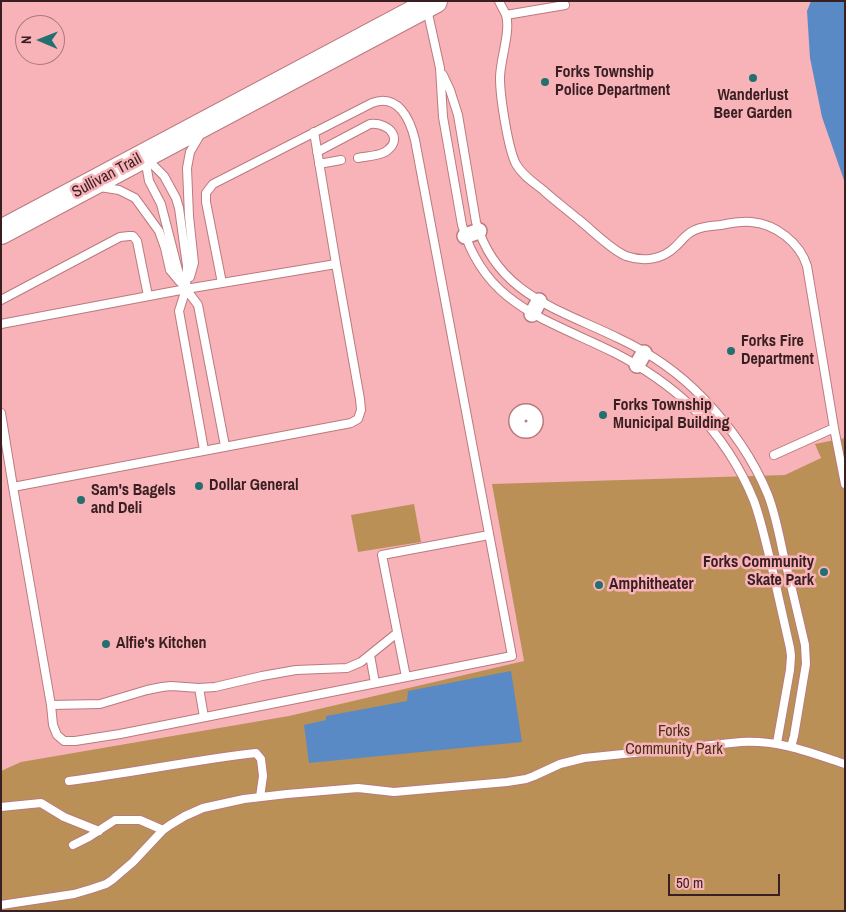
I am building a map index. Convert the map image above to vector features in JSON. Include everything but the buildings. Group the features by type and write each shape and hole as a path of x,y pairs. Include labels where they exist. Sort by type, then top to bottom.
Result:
{"main road":[{"name":"Sullivan Trail","path":"4,229 86,188 431,4"}],"lane":[{"path":"499,1 506,15 508,25 501,66 500,89 513,158 520,170 616,251 634,258 660,257 675,248 693,230 738,222 760,223 779,231 800,251 805,258 807,266 845,484"},
{"path":"431,4 440,68 443,117 460,217 499,267 535,307 614,353 640,359 672,371 689,385 703,397 724,422 741,444 756,470 768,496 776,523 805,645 804,678 791,747"},
{"path":"506,15 566,5"},
{"path":"440,68 458,115 476,222 472,234 473,255 488,276 508,298 620,339 663,383 692,408 729,452 743,477 754,501 762,527 790,648 789,676 777,744"},
{"path":"1,413 53,725 57,734 64,741 75,742 512,656 412,128 400,108 390,101 381,100 367,105 217,180 210,186 206,193 206,202 222,283"},
{"path":"204,450 179,311 194,263 188,205 187,168 193,146 203,130 213,120"},
{"path":"317,152 370,124 388,127 394,139 392,146 382,153 358,158"},
{"path":"13,487 351,423 358,419 361,410 360,399 314,132"},
{"path":"145,156 149,181 161,204 179,274 186,289"},
{"path":"145,156 164,176 176,198 188,266 186,289"},
{"path":"319,164 342,160"},
{"path":"86,188 99,187 125,192 135,198 159,231 170,270 198,305 225,446"},
{"path":"1,300 120,237 129,236 133,236 138,241 148,296"},
{"path":"1,324 186,289 336,264"},
{"path":"774,455 834,428"},
{"path":"406,677 382,555 489,535"},
{"path":"51,705 100,704 162,687 215,687 296,670 347,668 361,662 397,633"},
{"path":"370,655 375,683"},
{"path":"198,688 204,717"},
{"path":"1,905 74,894 99,887 123,871 163,830 185,816 203,808 260,797 358,788 394,792 507,782 534,776 560,764 584,758 741,742 777,744 845,764"},
{"path":"69,781 256,753 261,759 263,776 260,797"},
{"path":"1,807 41,803 64,817 99,831"},
{"path":"74,845 115,820 140,820 163,830"}],"green space":[{"name":"Forks Community Park","path":"845,438 845,911 1,911 1,771 21,762 289,716 524,661 492,484 785,475 821,458 815,444"},
{"path":"414,504 421,542 358,552 351,515"}],"water":[{"path":"811,1 845,1 845,183 822,117 810,58 807,11"},
{"path":"511,671 522,742 309,763 304,725 326,720 326,716 407,701 408,691"}],"place":[{"name":"Wanderlust Beer Garden","path":"753,78"},
{"name":"Forks Township Police Department","path":"545,82"},
{"name":"Forks Fire Department","path":"731,351"},
{"name":"Forks Township Municipal Building","path":"603,415"},
{"name":"Dollar General","path":"199,486"},
{"name":"Sam's Bagels and Deli","path":"81,500"},
{"name":"Forks Community Skate Park","path":"824,572"},
{"name":"Amphitheater","path":"599,585"},
{"name":"Alfie's Kitchen","path":"106,644"}]}
